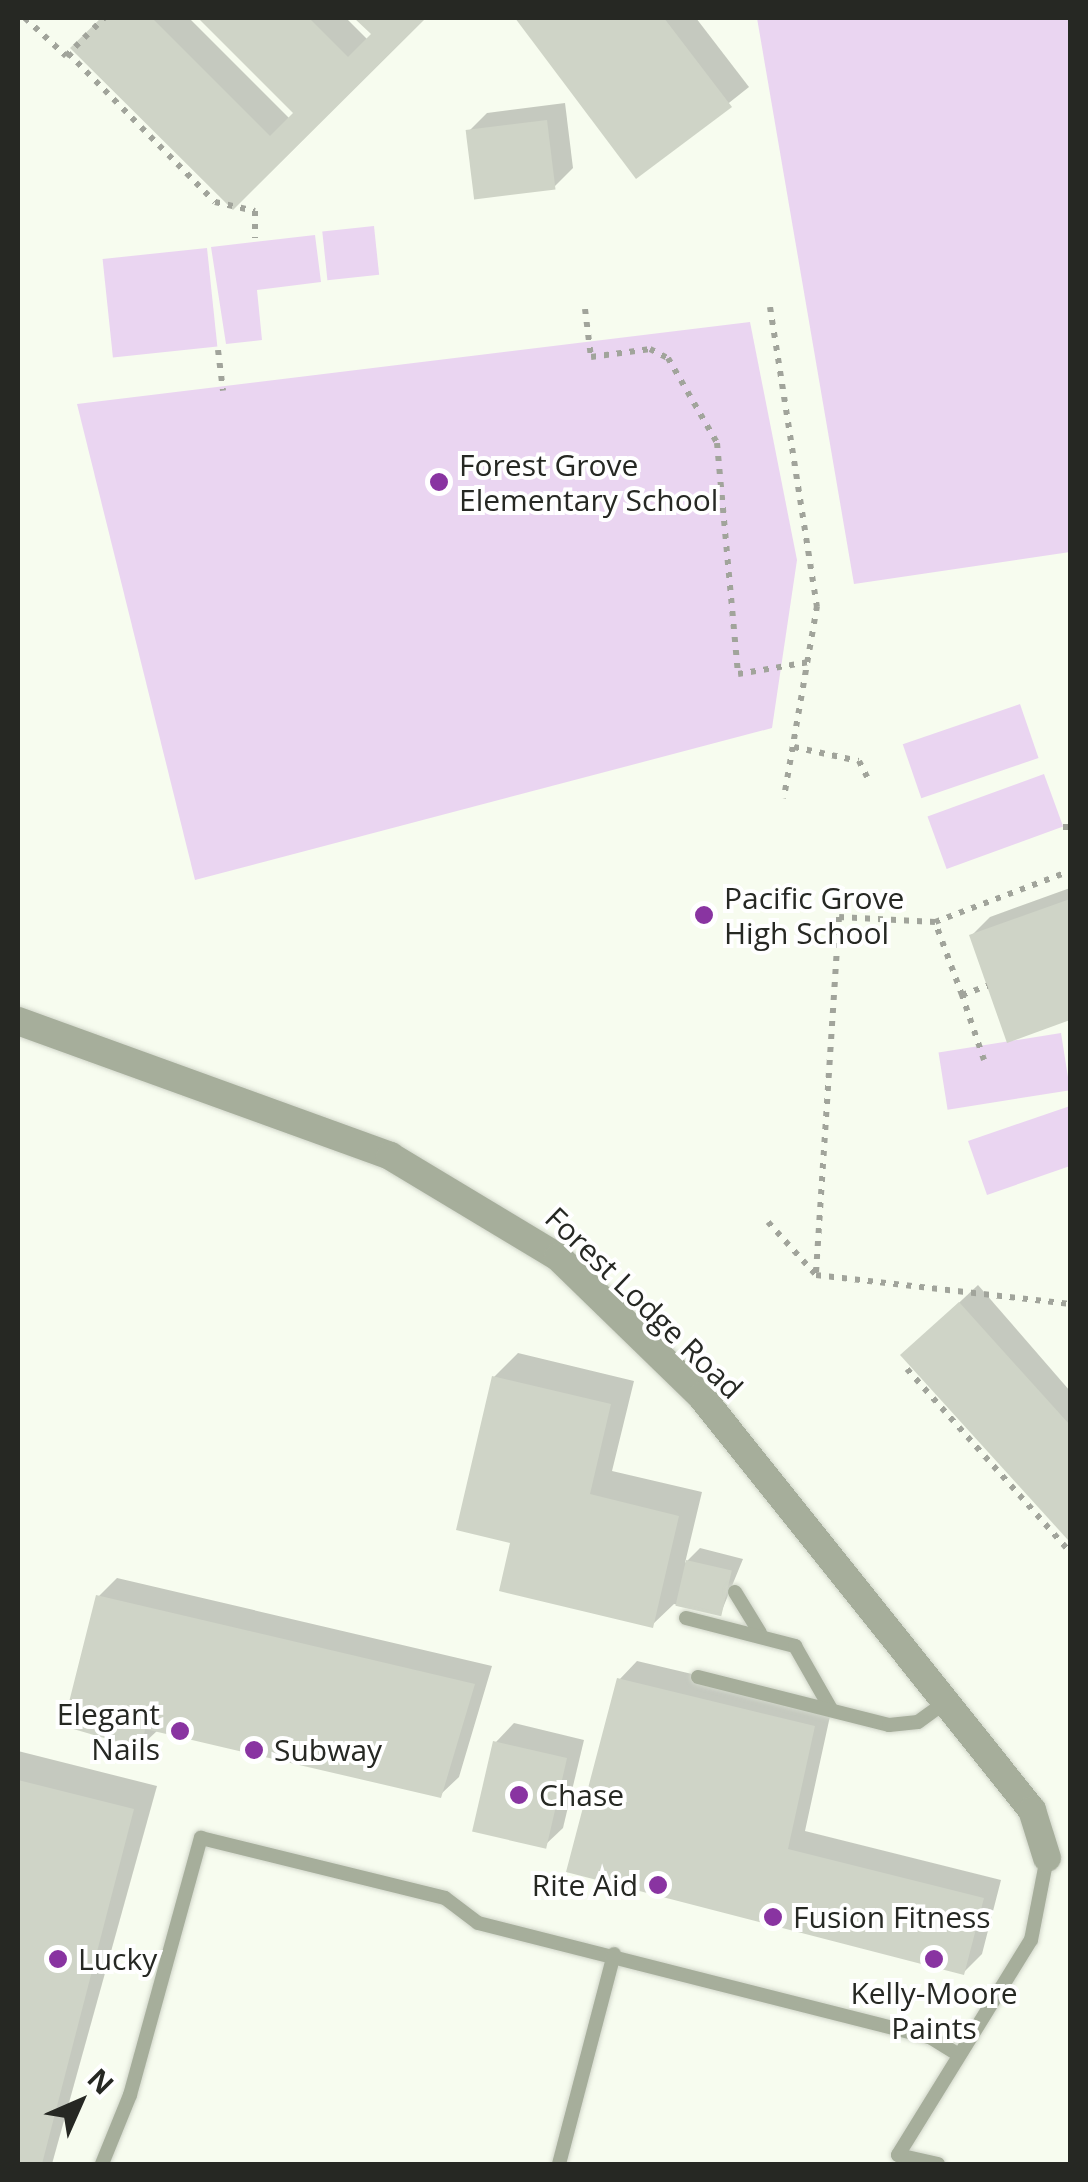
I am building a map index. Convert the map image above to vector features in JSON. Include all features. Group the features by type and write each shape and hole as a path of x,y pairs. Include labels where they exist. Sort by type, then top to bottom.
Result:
{"street":[{"name":"Forest Lodge Road","path":"18,1021 390,1156 517,1224 700,1396 1032,1810 1047,1858"}],"lane":[{"path":"736,1592 760,1633"},
{"path":"686,1618 760,1633 796,1646 832,1710"},
{"path":"698,1677 889,1725 918,1722 948,1701"},
{"path":"102,2164 130,2096 201,1838 445,1898 478,1923 614,1954 930,2037 956,2053"},
{"path":"938,2164 898,2155 956,2053 1031,1940 1047,1858"},
{"path":"559,2164 614,1954"}],"path":[{"path":"25,18 68,53 216,202 255,212 255,238"},
{"path":"68,53 104,18"},
{"path":"770,308 817,606 784,798"},
{"path":"586,309 591,358 650,349 668,358 717,443 738,674 809,662"},
{"path":"218,350 224,391"},
{"path":"794,747 859,761 868,777"},
{"path":"816,1275 839,917 935,922 1070,870"},
{"path":"935,922 984,1060"},
{"path":"962,995 987,986"},
{"path":"768,1222 816,1275 1070,1304"},
{"path":"907,1369 1070,1552"}],"shaded area":[{"path":"757,18 1070,18 1070,552 854,584"},
{"path":"374,226 379,275 327,280 322,231"},
{"path":"315,235 321,282 257,290 262,340 226,344 211,247"},
{"path":"207,248 217,346 113,357 103,259"},
{"path":"750,322 797,560 772,728 195,880 77,404"},
{"path":"1020,704 1039,758 921,798 903,744"},
{"path":"1044,774 1063,827 947,869 927,816"},
{"path":"1061,1033 1070,1090 948,1110 939,1052"},
{"path":"1070,1106 1070,1166 987,1195 968,1141"}],"building":[{"path":"101,18 152,18 270,136 293,113 198,18 309,18 348,57 371,34 354,18 426,18 233,210 70,48"},
{"path":"515,18 664,18 732,107 636,179"},
{"path":"547,120 556,189 474,199 466,130"},
{"path":"1070,899 1070,1020 1007,1043 969,935"},
{"path":"959,1302 1070,1425 1068,1540 900,1355"},
{"path":"492,1376 611,1404 590,1494 679,1516 653,1628 499,1591 510,1543 456,1530"},
{"path":"686,1560 732,1571 721,1616 675,1606"},
{"path":"96,1595 475,1684 441,1798 145,1729 142,1749 63,1726"},
{"path":"617,1678 815,1726 788,1849 984,1898 964,1975 566,1872"},
{"name":"Chase","path":"493,1741 567,1758 546,1849 472,1832"},
{"name":"Lucky","path":"18,1780 134,1809 42,2164 18,2164"}],"place":[{"name":"Forest Grove Elementary School","path":"439,482"},
{"name":"Pacific Grove High School","path":"704,915"},
{"name":"Elegant Nails","path":"180,1731"},
{"name":"Subway","path":"254,1750"},
{"name":"Chase","path":"519,1795"},
{"name":"Rite Aid","path":"658,1885"},
{"name":"Fusion Fitness","path":"773,1917"},
{"name":"Lucky","path":"58,1959"},
{"name":"Kelly-Moore Paints","path":"934,1959"}]}
